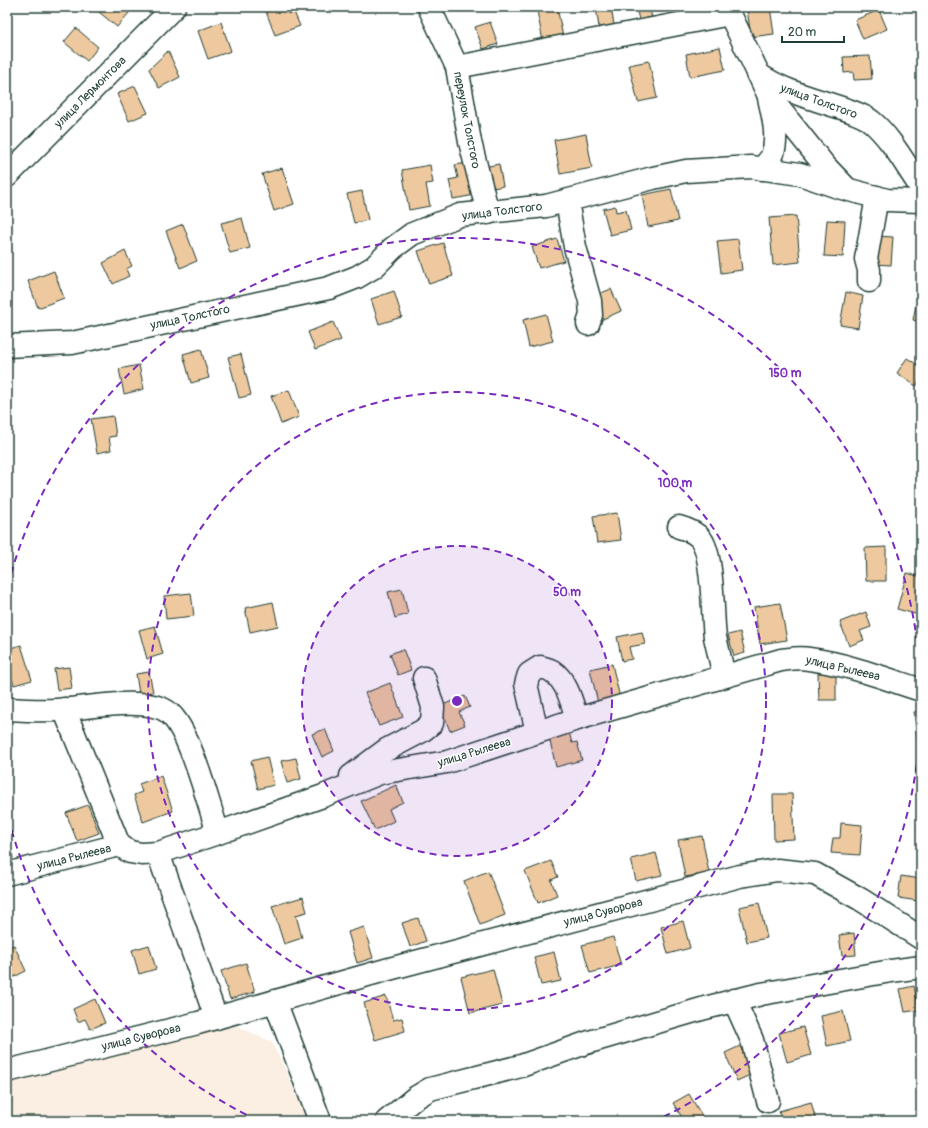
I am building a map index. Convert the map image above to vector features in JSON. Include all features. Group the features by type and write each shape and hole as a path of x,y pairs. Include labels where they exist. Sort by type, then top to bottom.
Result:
{"street":[{"name":"улица Лермонтова","path":"7,176 174,7"},
{"name":"переулок Толстого","path":"429,7 457,67 463,109 470,142 488,213"},
{"name":"улица Толстого","path":"457,67 729,10 769,96 825,166 848,190"},
{"name":"улица Толстого","path":"758,74 772,83 796,93 850,111 870,120 894,145 921,186"},
{"path":"762,168 772,156 775,140 774,123 769,96"},
{"name":"улица Толстого","path":"7,346 72,343 329,288 357,277 374,267 393,248 412,234 460,215 546,206 653,178 686,171 750,166 800,174 848,190 886,200 921,201"},
{"path":"869,281 866,259 877,197"},
{"path":"567,201 575,247 590,301 591,315 588,324"},
{"path":"679,527 688,530 701,538 706,547 710,567 715,636 724,676"},
{"name":"улица Рылеева","path":"7,874 119,845 130,852 142,854 158,853 218,834 323,796 380,773 447,762 577,719 781,660 807,658 869,672 921,690"},
{"path":"537,732 526,684 529,674 540,667 551,670 559,677 566,690 577,719"},
{"path":"323,796 386,750 422,731 432,723 433,707 424,678"},
{"path":"7,709 64,709 128,704 152,706 169,713 180,727 190,748 218,834"},
{"path":"64,709 119,845"},
{"path":"158,853 216,1018"},
{"name":"улица Суворова","path":"7,1071 216,1018 389,969 740,876 777,870 815,874 860,899 921,938"},
{"path":"387,1121 430,1088 521,1066 586,1043 705,1008 761,994 828,981 921,967"},
{"path":"734,1000 752,1040 768,1101"},
{"path":"274,1001 320,1121"}],"shaded area":[{"path":"236,1025 271,1042 284,1066 307,1121 7,1121 7,1082"}],"building":[{"path":"103,7 121,7 129,13 117,27 99,12"},
{"path":"270,7 285,7 288,14 294,12 300,26 275,35 265,9"},
{"path":"557,7 563,37 543,41 537,11"},
{"path":"596,7 611,7 614,25 599,28"},
{"path":"636,7 649,7 652,17 639,20"},
{"path":"683,7 702,7 684,11"},
{"path":"770,7 774,34 751,37 747,9"},
{"path":"879,10 887,29 863,39 855,20"},
{"path":"221,22 231,51 208,59 198,31"},
{"path":"490,22 498,44 483,49 475,27"},
{"path":"76,28 98,47 87,61 64,42"},
{"path":"720,47 725,70 690,77 686,54"},
{"path":"168,51 180,77 159,88 149,69"},
{"path":"870,56 872,79 854,80 853,72 844,73 843,57"},
{"path":"649,61 657,98 638,102 629,65"},
{"path":"135,86 148,113 129,121 117,94"},
{"path":"586,134 592,168 560,174 554,140"},
{"path":"468,163 475,195 453,199 449,180 458,178 455,165"},
{"path":"499,164 503,186 488,189 484,167"},
{"path":"430,165 433,183 426,184 430,206 409,210 402,170"},
{"path":"282,168 294,204 274,211 262,174"},
{"path":"671,189 678,221 648,227 642,195"},
{"path":"362,191 368,220 354,223 347,194"},
{"path":"615,206 616,212 626,210 631,230 610,235 603,209"},
{"path":"796,216 800,262 773,265 769,218"},
{"path":"242,218 250,248 230,253 221,223"},
{"path":"827,220 845,221 843,257 824,256"},
{"path":"183,224 197,261 180,268 166,231"},
{"path":"877,236 893,237 891,265 874,264"},
{"path":"557,239 564,261 539,268 532,247"},
{"path":"738,239 742,270 721,273 717,241"},
{"path":"443,243 453,276 429,284 418,251"},
{"path":"125,251 132,266 126,269 129,276 113,284 103,263"},
{"path":"54,271 64,298 38,308 28,281"},
{"path":"611,289 621,311 603,319 594,296"},
{"path":"919,289 921,290 921,322 913,320"},
{"path":"394,291 402,317 379,324 371,299"},
{"path":"846,292 863,296 858,328 840,325"},
{"path":"546,314 553,341 529,347 523,320"},
{"path":"333,322 341,340 315,350 308,332"},
{"path":"201,349 209,378 191,383 183,354"},
{"path":"241,354 251,395 239,398 228,357"},
{"path":"907,358 921,367 921,379 916,386 897,373"},
{"path":"139,365 144,389 124,394 119,369"},
{"path":"289,390 299,417 281,424 271,396"},
{"path":"113,416 116,436 109,437 111,450 97,453 91,419"},
{"path":"617,513 621,540 597,543 593,516"},
{"path":"886,547 886,581 866,581 865,548"},
{"path":"907,573 921,577 921,605 919,615 897,609"},
{"path":"402,589 408,614 395,618 388,592"},
{"path":"191,593 194,616 166,619 164,596"},
{"path":"273,602 278,626 250,632 245,608"},
{"path":"780,603 787,640 760,644 754,607"},
{"path":"866,612 871,627 860,631 864,640 849,646 840,622"},
{"path":"155,626 163,654 147,659 139,630"},
{"path":"642,632 645,644 629,647 632,659 622,661 617,637"},
{"path":"740,632 745,653 734,656 728,635"},
{"path":"21,645 32,680 14,685 7,664 7,649"},
{"path":"403,649 411,670 398,675 390,654"},
{"path":"612,664 620,698 598,703 590,669"},
{"path":"69,667 72,688 57,690 54,669"},
{"path":"149,672 153,692 139,694 136,674"},
{"path":"818,673 836,673 836,700 819,700"},
{"path":"390,683 403,717 379,726 365,693"},
{"path":"465,696 470,707 459,712 465,725 450,731 440,706"},
{"path":"921,711 921,745 918,746 914,712"},
{"path":"325,729 334,751 322,757 312,734"},
{"path":"569,732 572,743 577,742 582,760 556,767 549,737"},
{"path":"267,757 274,785 258,789 251,761"},
{"path":"296,758 301,779 287,783 281,761"},
{"path":"161,776 173,811 143,822 134,795 142,792 139,784"},
{"path":"396,785 403,802 389,809 394,821 375,830 361,801"},
{"path":"773,794 792,794 794,839 774,840"},
{"path":"88,805 99,833 77,841 66,813"},
{"path":"919,809 921,809 921,833 918,833"},
{"path":"841,823 862,825 860,855 831,853 833,838 840,838"},
{"path":"7,835 13,858 7,860"},
{"path":"702,836 709,873 685,877 678,840"},
{"path":"656,853 662,875 636,881 631,859"},
{"path":"551,861 558,877 551,880 557,895 538,903 525,871"},
{"path":"488,871 505,915 480,925 464,881"},
{"path":"901,876 921,879 919,901 898,898"},
{"path":"303,897 307,912 296,915 302,938 284,944 272,906"},
{"path":"759,903 767,938 747,942 739,907"},
{"path":"418,918 426,941 410,947 402,923"},
{"path":"683,921 690,948 668,954 661,927"},
{"path":"364,927 373,958 357,963 348,932"},
{"path":"854,933 856,955 842,956 839,935"},
{"path":"613,937 621,965 590,973 582,945"},
{"path":"14,945 26,971 10,979 7,973 7,948"},
{"path":"149,945 156,969 139,974 132,950"},
{"path":"554,952 561,981 541,985 534,957"},
{"path":"246,963 255,992 230,999 221,971"},
{"path":"493,969 502,1005 470,1013 461,977"},
{"path":"914,986 919,1010 905,1012 900,989"},
{"path":"386,996 393,1020 402,1018 405,1031 375,1040 364,1003"},
{"path":"95,999 105,1023 90,1029 85,1019 78,1022 73,1009"},
{"path":"843,1011 850,1041 827,1046 821,1016"},
{"path":"803,1027 811,1055 787,1062 779,1033"},
{"path":"740,1046 752,1074 737,1081 725,1053"},
{"path":"689,1094 705,1121 680,1121 683,1119 673,1103"},
{"path":"811,1102 816,1121 782,1121 779,1111"},
{"path":"640,1117 643,1121 633,1121"}]}
